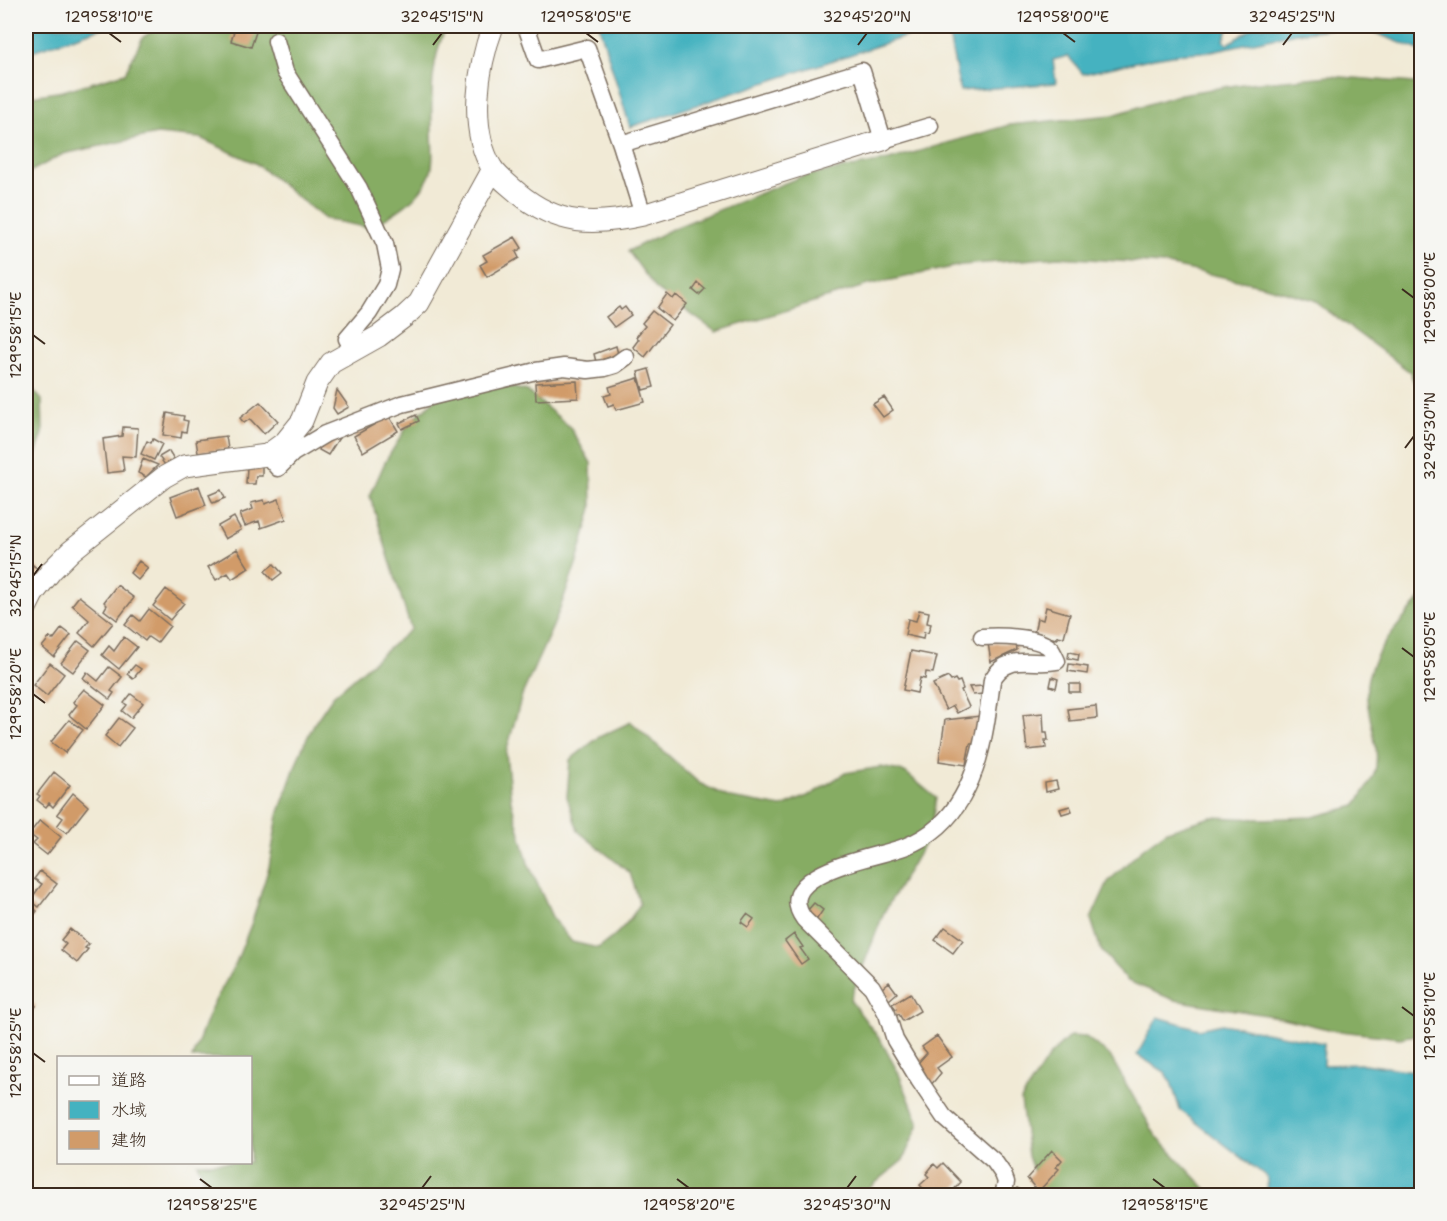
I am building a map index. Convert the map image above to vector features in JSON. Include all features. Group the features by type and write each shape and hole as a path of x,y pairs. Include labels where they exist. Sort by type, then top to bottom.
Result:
{"street":[{"path":"493,26 482,68 478,106 480,135 493,169 532,204 567,220 595,222 643,215 930,126"},
{"path":"526,26 538,60 587,48 643,215"},
{"path":"276,41 285,72 359,188 385,244 390,269 386,285 369,313 346,339 352,350"},
{"path":"621,144 862,71 883,140"},
{"path":"26,608 33,594 70,551 164,477 184,466 267,455 285,442 302,421 317,383 331,363 379,336 419,303 493,169"},
{"path":"267,455 278,468 293,453 325,434 402,404 536,371 564,367 588,370 605,368 626,357"},
{"path":"981,637 1020,638 1042,644 1052,651 1057,661 1016,663 1002,667 996,672 992,680 985,734 974,773 959,801 940,826 922,839 904,847 859,860 813,878 801,889 796,899 797,909 804,919 872,987 887,1014 895,1040 918,1080 944,1117 994,1161 1006,1182 1003,1196"}],"green space":[{"path":"161,26 447,26 435,63 432,104 433,161 431,172 424,186 404,207 370,228 325,219 255,163 200,138 157,134 63,154 26,174 26,97 63,91 125,73 143,37"},
{"path":"1330,76 1421,85 1421,399 1410,372 1313,300 1265,286 1163,264 1058,257 962,265 868,285 716,332 656,289 628,251 672,229 800,177 889,160 1009,125 1113,115 1181,94 1249,83"},
{"path":"484,381 527,391 570,427 591,463 592,508 577,562 554,624 522,695 506,753 511,801 528,863 553,919 572,942 598,948 622,929 640,904 630,873 578,831 567,797 570,760 599,737 631,722 699,783 730,798 782,807 812,794 845,773 881,767 905,772 936,798 930,834 884,912 850,1000 881,1041 899,1074 919,1124 903,1160 861,1195 211,1195 197,1164 252,1164 252,1056 193,1056 211,1008 235,965 252,922 269,867 278,815 300,753 314,724 333,696 411,629 370,496 385,462 410,422 444,392"},
{"path":"26,382 42,400 43,434 26,481"},
{"path":"1421,598 1421,1034 1400,1038 1332,1030 1278,1017 1174,1000 1128,981 1101,950 1091,919 1108,882 1142,849 1167,831 1211,817 1261,819 1313,817 1355,806 1374,774 1376,763 1375,740 1367,702 1368,678 1383,645"},
{"path":"1070,1036 1086,1037 1110,1056 1156,1136 1212,1195 1042,1195 1028,1156 1021,1100 1050,1055"}],"water":[{"path":"26,26 108,26 26,53"},
{"path":"599,26 938,26 630,127"},
{"path":"947,26 1229,26 1224,40 1228,44 1256,26 1421,26 1421,51 1363,28 1338,28 1296,33 1207,52 1154,58 1083,74 1068,56 1053,60 1056,83 960,91"},
{"path":"1158,1017 1199,1029 1222,1024 1324,1043 1323,1065 1364,1064 1421,1072 1421,1195 1267,1195 1267,1177 1180,1110 1171,1082 1165,1072 1137,1055"}],"building":[{"path":"232,26 251,26 257,29 251,47 231,41 234,31 230,30"},
{"path":"515,237 522,248 516,252 519,258 487,277 480,265 487,261 483,255"},
{"path":"698,283 705,289 699,295 693,290"},
{"path":"667,294 673,299 676,295 687,304 673,321 657,308"},
{"path":"619,307 621,310 625,307 631,315 614,327 606,317"},
{"path":"652,311 670,325 645,357 633,347 639,339 636,337 645,326 642,323"},
{"path":"616,346 618,354 596,362 594,354"},
{"path":"649,369 654,387 643,390 638,372"},
{"path":"638,378 645,402 616,410 614,404 608,406 604,396 611,394 609,387"},
{"path":"577,381 578,398 536,400 535,383"},
{"path":"337,390 349,407 337,414 333,408"},
{"path":"884,397 893,410 883,417 873,404"},
{"path":"260,402 278,421 264,434 250,419 244,423 240,418"},
{"path":"167,413 184,416 183,420 188,421 186,432 182,431 181,438 163,435"},
{"path":"416,415 419,421 402,429 399,423"},
{"path":"389,416 398,431 363,452 354,436"},
{"path":"123,427 138,428 136,457 122,456 124,471 107,473 103,439 122,436"},
{"path":"335,435 339,438 328,455 319,450 323,442"},
{"path":"226,436 228,449 198,453 196,440"},
{"path":"153,439 162,444 154,460 141,454 147,441 151,443"},
{"path":"169,451 174,459 165,465 159,457"},
{"path":"143,459 158,465 146,477 138,473"},
{"path":"247,466 262,466 262,476 256,476 255,484 246,484"},
{"path":"199,486 206,505 177,516 170,497"},
{"path":"221,490 225,498 213,503 209,495"},
{"path":"279,499 286,519 261,528 259,521 245,526 240,514 253,509 251,503 264,500 265,504"},
{"path":"234,517 241,530 225,539 218,526"},
{"path":"237,549 249,568 232,579 228,573 216,580 208,567"},
{"path":"139,561 148,568 138,580 130,573"},
{"path":"274,564 282,573 273,580 265,571"},
{"path":"33,565 40,571 32,583 26,576"},
{"path":"117,585 134,598 117,620 104,610 107,605 104,602"},
{"path":"166,589 184,603 170,620 153,606"},
{"path":"79,596 113,623 94,646 79,633 89,620 72,605"},
{"path":"1046,607 1070,614 1064,637 1057,636 1057,639 1034,634 1037,618 1043,620"},
{"path":"149,609 170,626 157,643 148,637 145,641 125,625 133,615 140,621"},
{"path":"919,610 929,612 927,623 931,624 928,633 924,632 923,639 905,635 908,619 916,621"},
{"path":"62,628 71,635 54,657 42,647 50,637 53,640"},
{"path":"124,637 137,647 119,669 102,655 109,646 114,651"},
{"path":"78,641 90,650 73,672 61,663"},
{"path":"988,643 1016,643 1017,650 991,662"},
{"path":"911,651 937,656 933,673 926,672 925,679 920,678 917,693 903,690"},
{"path":"1069,652 1079,654 1078,660 1068,658"},
{"path":"50,663 64,674 47,696 33,685"},
{"path":"1069,664 1088,667 1087,674 1068,671"},
{"path":"135,665 141,669 133,679 127,674"},
{"path":"109,667 122,677 111,691 114,693 110,699 83,678 87,672 98,681"},
{"path":"948,677 951,681 955,679 957,682 960,681 963,689 961,690 969,707 957,713 953,706 946,710 933,684"},
{"path":"1052,677 1058,679 1056,688 1050,686"},
{"path":"1069,684 1080,684 1080,692 1069,692"},
{"path":"983,686 983,694 973,695 969,687"},
{"path":"84,689 105,705 86,729 69,715 77,705 73,702"},
{"path":"131,694 143,703 131,718 122,711 127,705 124,703"},
{"path":"1096,706 1097,718 1070,721 1068,709"},
{"path":"1043,713 1044,732 1047,732 1048,740 1045,740 1046,748 1027,750 1023,715"},
{"path":"980,716 974,744 970,744 966,765 939,761 945,720"},
{"path":"119,718 133,728 118,747 105,736"},
{"path":"69,720 83,730 65,753 51,742"},
{"path":"26,761 31,763 26,782"},
{"path":"54,772 70,785 53,807 49,803 46,807 37,800 40,796 37,794"},
{"path":"1056,781 1058,789 1046,792 1045,783"},
{"path":"73,793 88,806 67,833 57,826 63,818 57,814"},
{"path":"1070,806 1072,811 1062,814 1060,809"},
{"path":"40,820 61,837 47,855 33,844 37,840 29,834"},
{"path":"40,871 57,884 39,907 30,900 42,884 34,879"},
{"path":"814,903 823,910 817,919 807,911"},
{"path":"32,906 37,911 31,919 26,914"},
{"path":"747,914 754,919 748,927 741,922"},
{"path":"945,927 963,940 953,953 935,940"},
{"path":"70,929 89,944 85,948 88,949 77,963 61,950 66,944 61,940"},
{"path":"794,934 808,959 801,964 785,941"},
{"path":"889,982 897,993 889,1000 881,989"},
{"path":"910,993 920,1011 903,1021 899,1014 896,1016 893,1011 896,1009 892,1004"},
{"path":"26,998 36,1006 26,1020"},
{"path":"937,1036 952,1057 937,1068 941,1073 930,1086 918,1063 927,1053 922,1047"},
{"path":"1052,1150 1062,1160 1056,1167 1059,1169 1038,1192 1027,1178"},
{"path":"943,1163 961,1182 948,1196 930,1196 920,1185 929,1177 926,1174 934,1164 938,1168"},
{"path":"1017,1188 1031,1196 1013,1196"}]}
